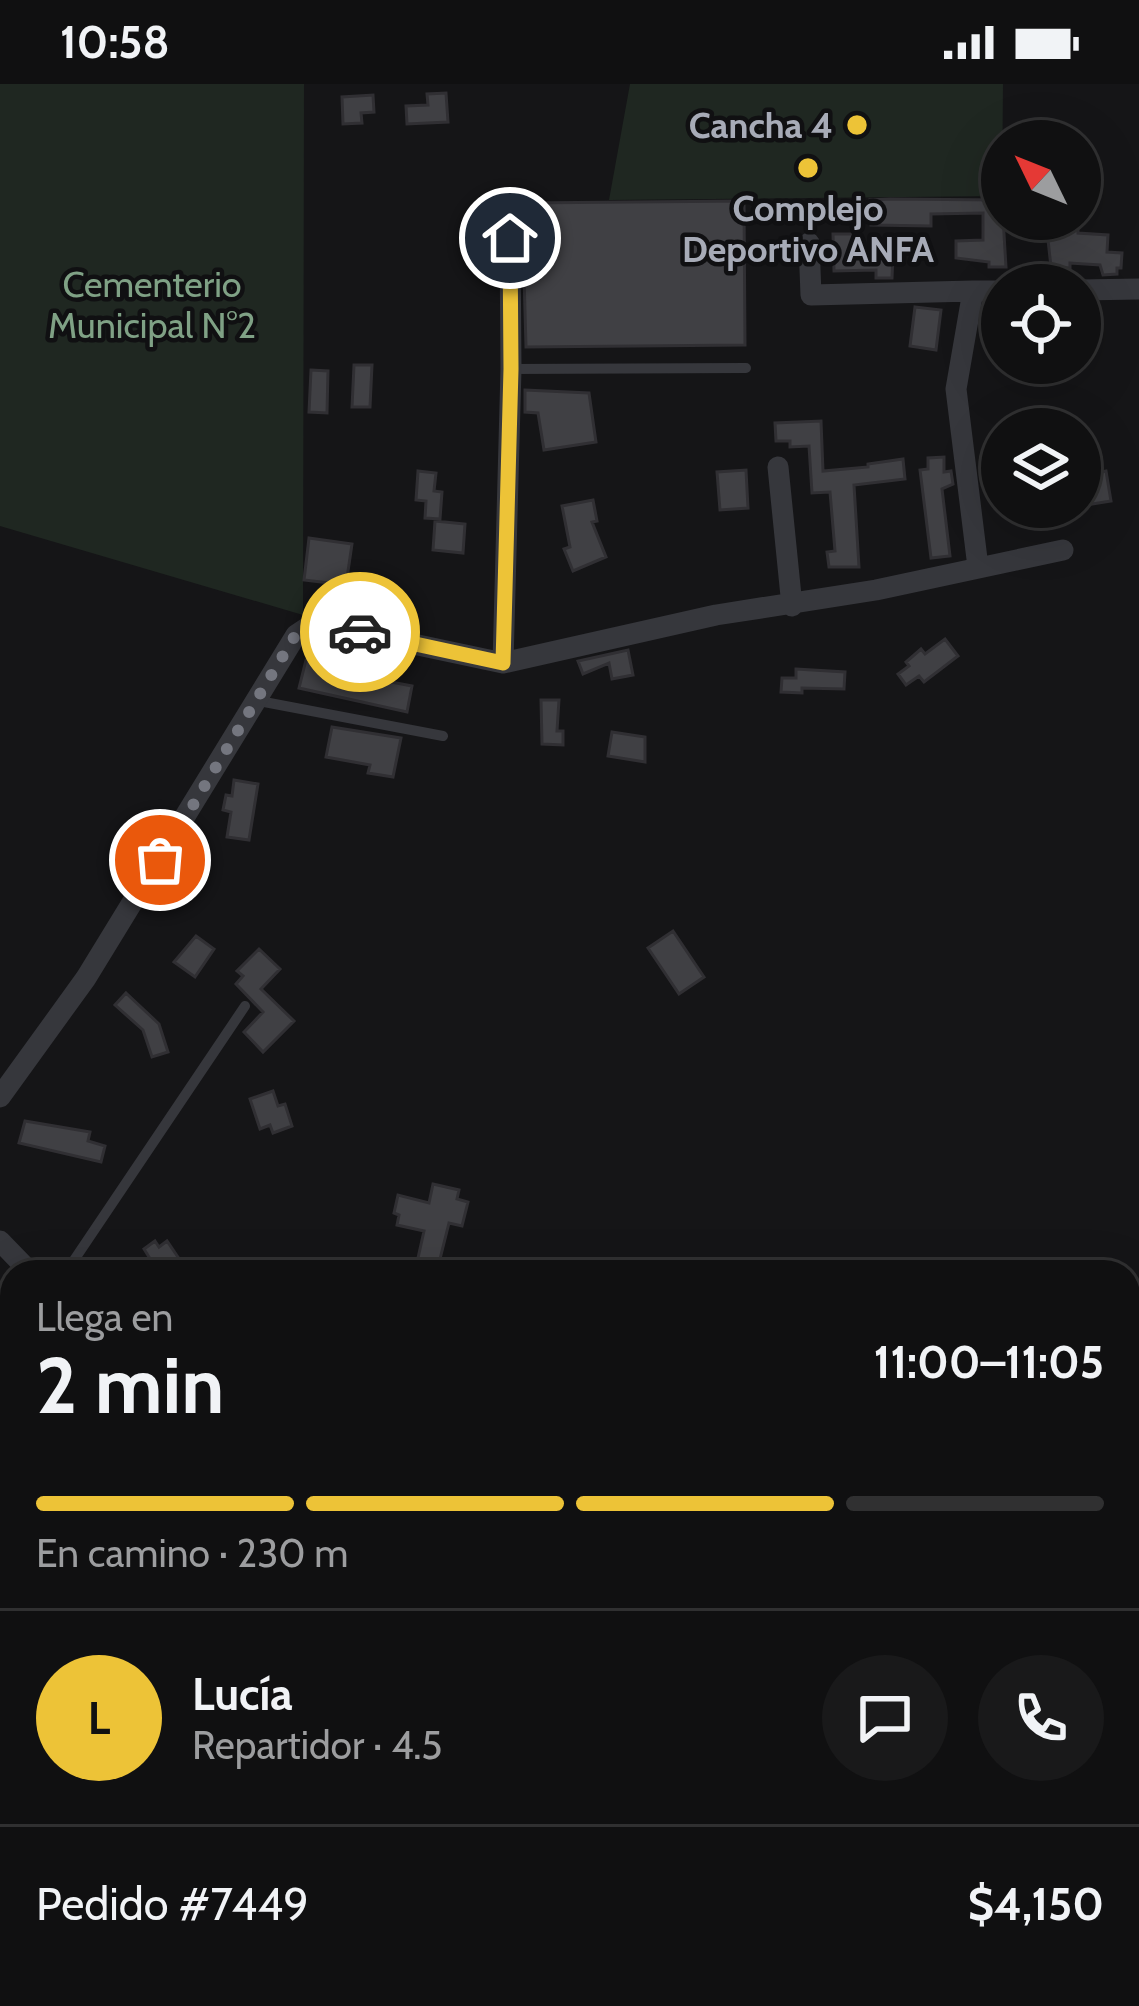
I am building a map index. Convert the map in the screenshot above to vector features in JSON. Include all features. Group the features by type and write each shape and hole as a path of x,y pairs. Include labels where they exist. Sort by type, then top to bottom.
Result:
{"street":[{"path":"503,663 510,238"},
{"path":"809,243 811,295 981,291"},
{"path":"1101,290 1139,289"},
{"path":"973,291 956,389 977,567"},
{"path":"778,467 792,606"},
{"path":"0,1097 86,978 296,634 314,622 503,663 716,615 792,606 1063,550"}],"lane":[{"path":"511,369 746,368"},
{"path":"259,701 442,736"},
{"path":"74,1260 245,1006"}],"green space":[{"name":"Cementerio Municipal N°2","path":"0,84 304,84 303,615 0,526"},
{"name":"Complejo Deportivo ANFA","path":"630,84 1003,84 1003,120 981,120 981,196 609,200"}],"building":[{"path":"446,93 448,122 407,124 406,106 428,105 427,94"},
{"path":"373,95 374,112 361,113 362,123 343,124 342,97"},
{"path":"870,200 981,200 981,213 931,214 931,226 871,225"},
{"path":"744,201 745,345 526,347 522,203"},
{"path":"833,234 857,234 857,255 893,255 892,278 876,278 876,270 834,271"},
{"path":"1101,235 1108,235 1107,252 1122,253 1117,274 1103,275 1101,264 1051,264 1048,240 1101,240"},
{"path":"1004,240 1006,264 956,258 956,241"},
{"path":"915,307 941,310 936,350 910,346"},
{"path":"354,365 372,365 370,407 352,407"},
{"path":"311,370 328,371 327,413 309,412"},
{"path":"525,390 589,393 596,442 544,450 538,413 525,412"},
{"path":"821,421 823,471 903,459 905,479 854,485 859,567 829,567 827,552 835,551 830,492 812,493 809,446 790,447 790,441 776,441 775,423"},
{"path":"944,457 944,472 951,471 953,484 942,489 950,556 931,558 920,470 928,469 928,458"},
{"path":"746,470 748,508 720,510 717,472"},
{"path":"418,471 436,473 434,491 442,492 440,519 425,518 426,501 416,500"},
{"path":"1106,471 1111,501 1101,503 1101,472"},
{"path":"593,500 597,521 592,522 606,557 573,571 564,549 570,547 562,506"},
{"path":"435,521 465,524 463,553 433,550"},
{"path":"309,538 352,544 346,585 304,580"},
{"path":"945,639 958,656 924,682 919,676 906,685 898,674 909,666 906,662"},
{"path":"320,640 339,644 334,671 412,686 407,712 299,688 306,660 315,662"},
{"path":"628,650 633,675 612,679 609,663 583,674 578,661"},
{"path":"796,669 845,672 844,689 781,692 782,678 796,678"},
{"path":"541,700 559,700 557,731 563,731 563,745 542,744"},
{"path":"332,727 401,738 393,777 368,773 370,765 326,757"},
{"path":"612,732 645,737 645,762 608,756"},
{"path":"234,780 258,784 249,840 227,837 231,812 223,810 226,795 232,796"},
{"path":"673,931 704,977 679,994 648,948"},
{"path":"196,936 214,949 195,977 174,962"},
{"path":"259,949 280,969 261,989 294,1021 263,1052 244,1032 263,1012 236,984 243,976 237,971"},
{"path":"126,993 159,1024 168,1052 152,1057 143,1030 115,1005"},
{"path":"273,1091 278,1106 285,1104 292,1126 273,1133 270,1125 260,1129 250,1099"},
{"path":"25,1121 90,1132 88,1141 105,1146 101,1162 19,1143"},
{"path":"433,1184 459,1190 457,1199 468,1202 462,1226 449,1223 440,1260 418,1258 424,1231 397,1225 399,1215 394,1213 398,1195 429,1203"},
{"path":"155,1241 159,1247 167,1241 180,1260 144,1260 149,1257 144,1249"}],"way so far":[{"path":"160,860 296,634 314,622 360,632"}],"place":[{"name":"Cancha 4","path":"857,125"},
{"name":"Complejo Deportivo ANFA","path":"808,168"}],"route":[{"path":"360,632 503,663 510,238"}]}
